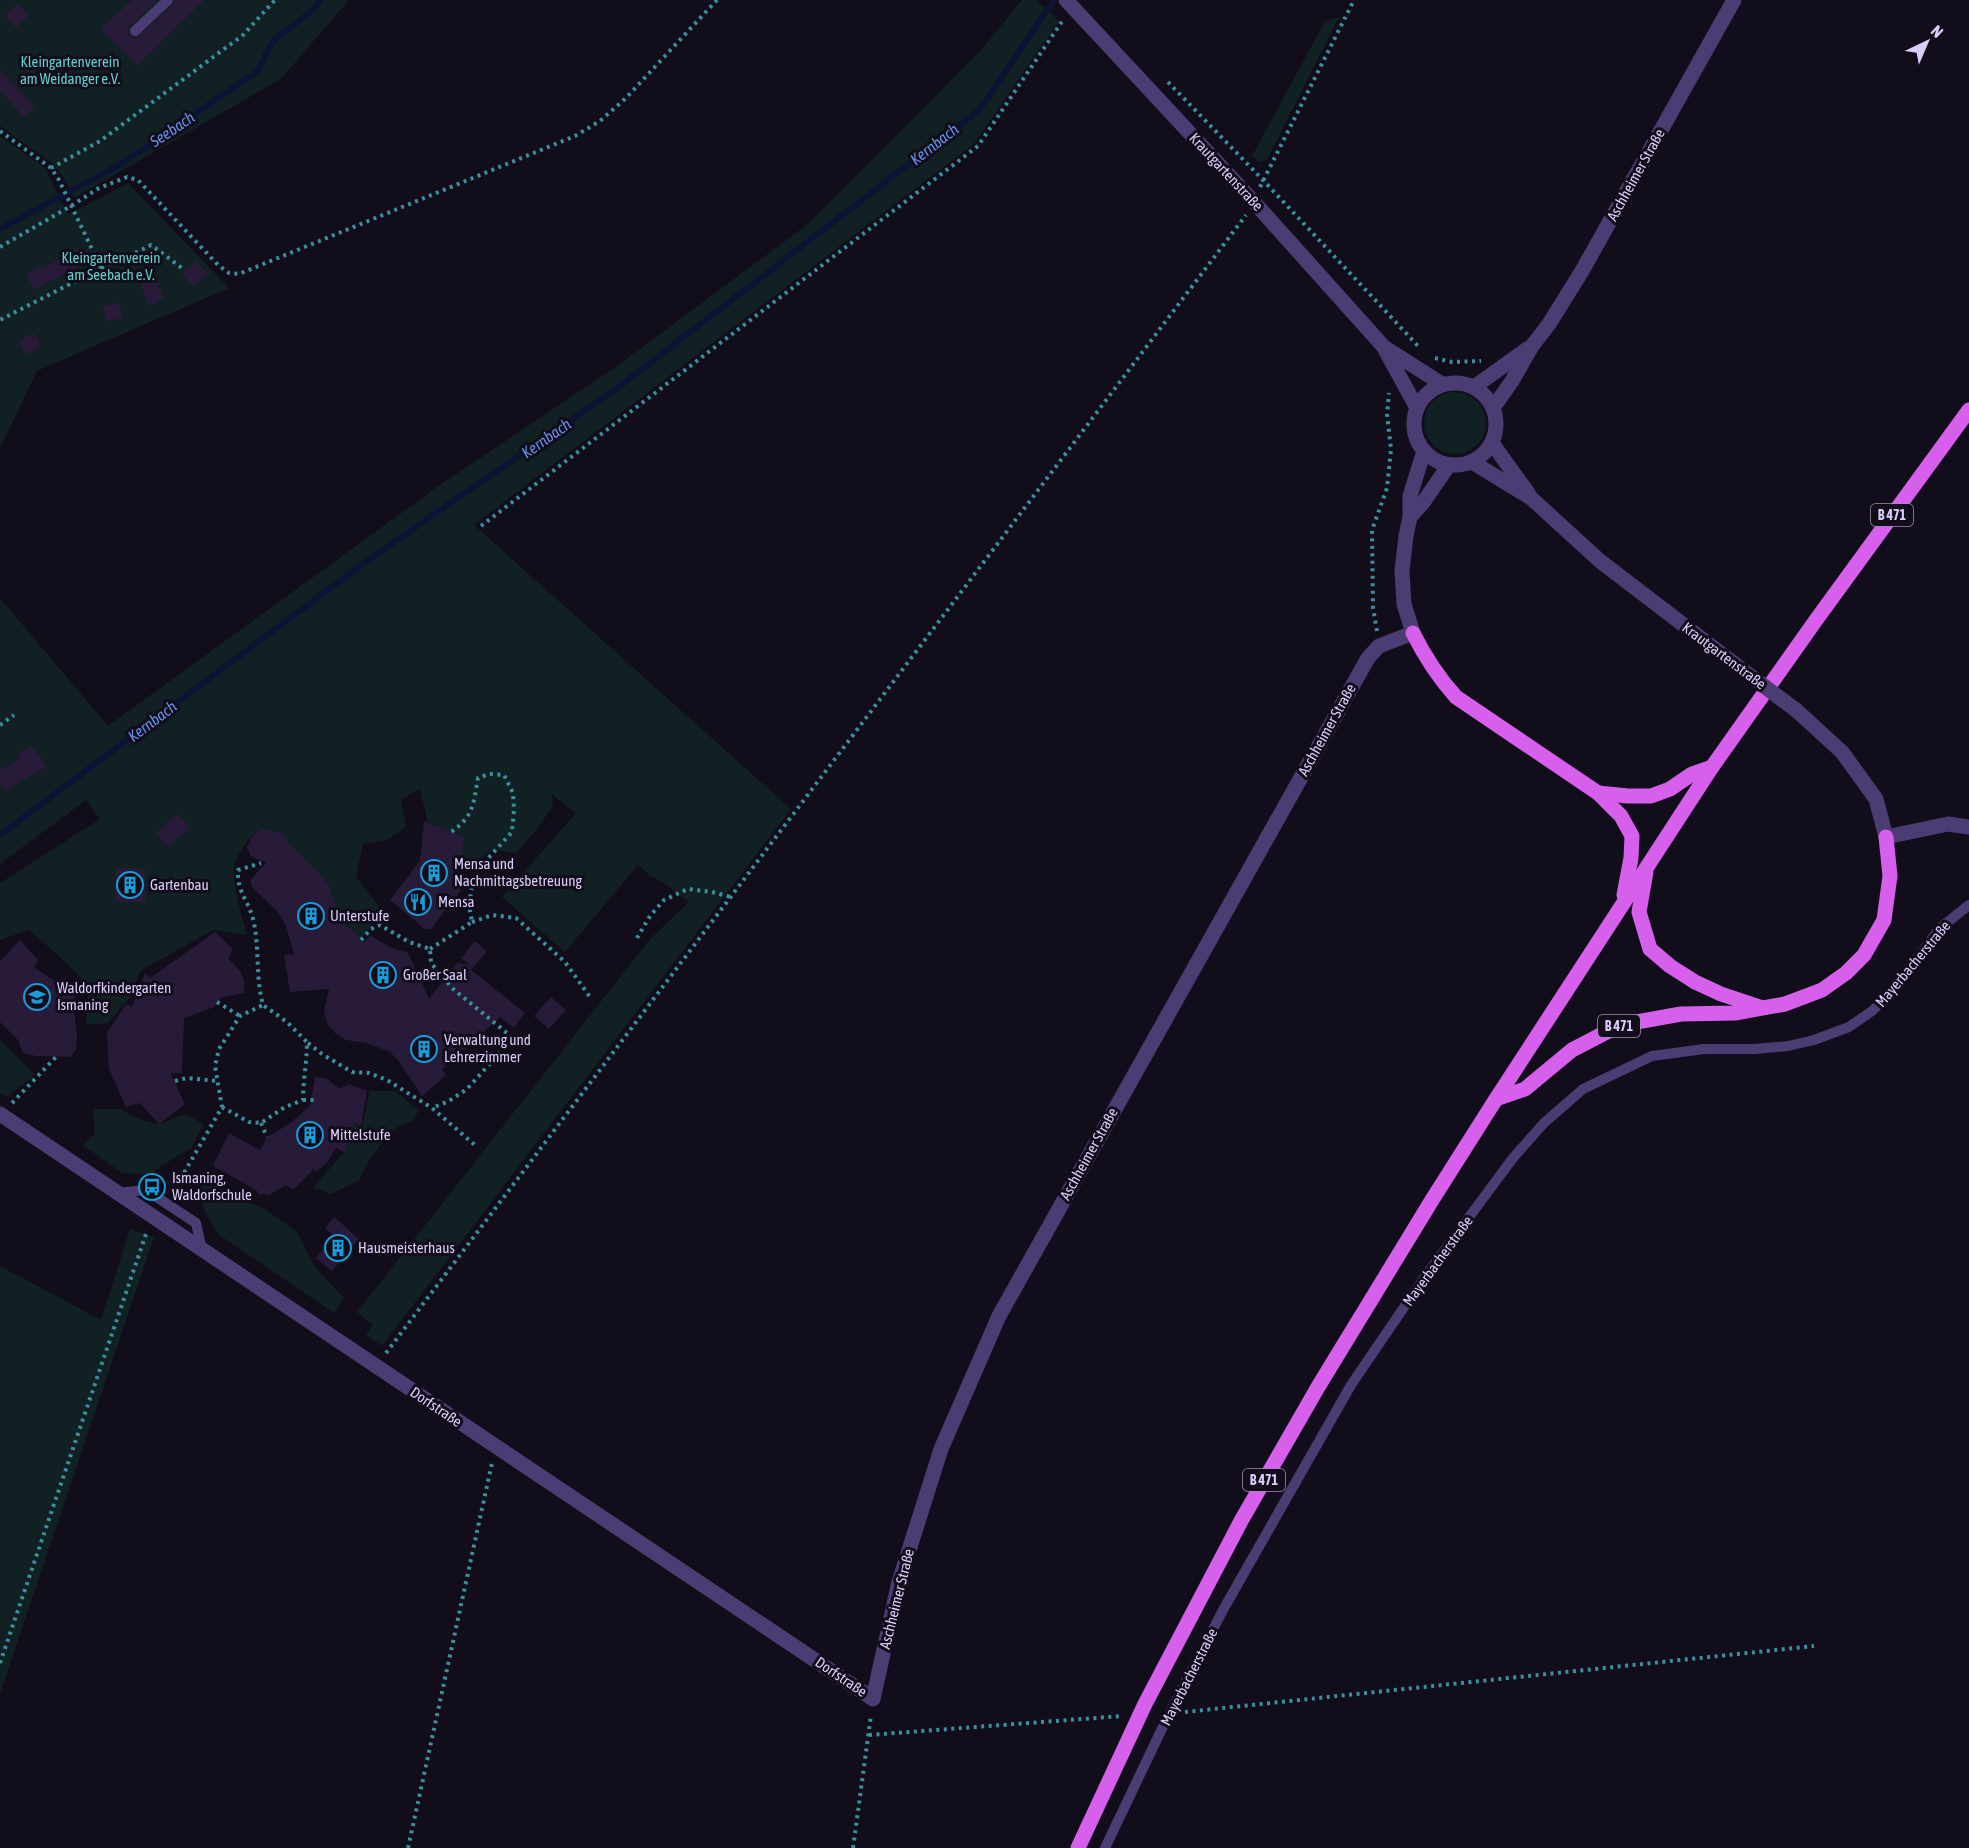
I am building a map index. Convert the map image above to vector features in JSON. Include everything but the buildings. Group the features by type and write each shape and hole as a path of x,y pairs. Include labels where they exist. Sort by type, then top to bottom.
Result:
{"main road":[{"name":"B 471","path":"1078,1848 1145,1704 1240,1521 1318,1387 1496,1099 1712,767 1822,611 1969,410"},
{"path":"1413,633 1439,679 1456,697 1598,793 1651,796 1670,789 1692,774 1712,767"},
{"name":"B 471","path":"1598,793 1621,816 1632,836 1631,858 1623,904"},
{"path":"1762,1008 1785,1004 1822,990 1846,973 1864,955 1884,920 1890,876 1886,837"},
{"name":"B 471","path":"1647,866 1640,912 1650,949 1670,966 1695,982 1762,1008"},
{"name":"B 471","path":"1496,1099 1526,1089 1572,1050 1620,1025 1681,1014 1735,1013 1762,1008"}],"street":[{"name":"Aschheimer Straße","path":"1493,408 1582,271 1734,0"},
{"name":"Krautgartenstraße","path":"1068,3 1253,201 1383,346 1417,408"},
{"name":"Krautgartenstraße","path":"1383,346 1442,384"},
{"name":"Aschheimer Straße","path":"1474,387 1532,346"},
{"path":"1464,383 1474,387 1482,393 1493,408 1496,431 1492,442 1483,454 1472,462 1449,465 1431,458 1424,451 1414,430 1417,408 1423,398 1442,384 1464,383"},
{"name":"Krautgartenstraße","path":"1492,442 1531,498"},
{"path":"1413,633 1404,604 1402,571 1410,518 1410,496 1424,451"},
{"name":"Krautgartenstraße","path":"1472,462 1531,498 1600,561 1796,710 1842,752 1876,799 1886,837"},
{"path":"1410,518 1449,465"},
{"name":"Aschheimer Straße","path":"873,1699 899,1582 941,1449 999,1316 1368,658 1379,646 1413,633"},
{"path":"1886,837 1948,824 1969,827"},
{"name":"Dorfstraße","path":"6,1109 117,1193 873,1699"}],"lane":[{"path":"135,31 168,0"},
{"name":"Mayerbacherstraße","path":"1105,1848 1169,1714 1224,1610 1351,1385 1432,1266 1514,1158 1544,1123 1583,1089 1652,1056 1704,1049 1755,1049 1788,1046 1814,1040 1849,1027 1872,1011 1893,991 1939,929 1969,905"},
{"path":"117,1193 146,1190 196,1223 202,1250"}],"path":[{"path":"51,168 100,141 243,35 275,0"},
{"path":"0,247 99,188 127,177 138,180 218,265 229,273 239,274 575,136 600,121 626,98 717,0"},
{"path":"1263,180 1354,0"},
{"path":"481,526 978,146 1068,3"},
{"path":"1163,77 1263,180 1426,356"},
{"path":"0,131 51,168 101,268"},
{"path":"376,1367 1244,220 1253,201"},
{"path":"0,320 151,245 182,268"},
{"path":"0,725 14,715"},
{"path":"451,832 465,822 472,809 478,778 489,774 504,775 513,793 512,832 482,865 473,880 469,905 472,922"},
{"path":"261,863 238,870 237,883 254,920 257,978 263,1005 287,1022 322,1054 352,1071 369,1073 387,1080 432,1108 476,1146"},
{"path":"637,938 650,916 664,900 688,889 731,897"},
{"path":"430,949 472,922 492,915 516,918 565,962 590,997"},
{"path":"361,939 371,929 380,925 409,942 430,949"},
{"path":"430,949 431,963 452,988 513,1038 467,1089 450,1101 432,1108"},
{"path":"218,1002 240,1016"},
{"path":"167,1204 222,1107 214,1066 219,1049 240,1016 263,1005"},
{"path":"303,1100 308,1042"},
{"path":"6,1109 56,1057"},
{"path":"174,1081 187,1078 217,1081"},
{"path":"222,1107 249,1122 261,1123 285,1107 303,1100 316,1100"},
{"path":"261,1123 267,1137"},
{"path":"0,1663 152,1216"},
{"path":"408,1848 496,1447"},
{"path":"1169,1714 1814,1646"},
{"path":"853,1848 873,1699"},
{"path":"869,1734 1123,1716"}],"green space":[{"name":"Kleingartenverein am Weidanger e.V.","path":"0,0 349,0 281,79 74,198 64,178 52,163 0,126"},
{"path":"1022,0 1037,0 1059,21 974,144 474,525 791,809 382,1346 366,1335 373,1325 357,1312 650,939 689,902 661,881 651,877 638,865 565,952 502,897 576,813 552,794 553,806 516,853 492,849 475,863 460,857 465,837 428,823 420,789 401,799 406,827 387,840 363,844 356,877 382,911 361,940 342,921 329,886 321,875 293,847 282,855 284,833 260,829 242,849 234,870 247,935 214,930 140,971 130,997 108,1023 86,1025 89,986 59,956 29,930 0,940 0,883 100,819 86,800 0,864 0,598 108,726 437,487 617,366 808,224 981,50"},
{"path":"1339,17 1267,160 1260,162 1252,156 1325,21"},
{"name":"Kleingartenverein am Seebach e.V.","path":"0,136 45,168 68,215 128,183 229,288 37,371 0,448"},
{"path":"1455,392 1472,397 1477,401 1481,406 1486,423 1481,440 1477,445 1472,449 1455,454 1438,449 1433,445 1429,440 1424,423 1429,406 1433,401 1438,397"},
{"path":"0,1040 35,1075 7,1097 0,1093"},
{"path":"370,1091 395,1091 419,1111 410,1123 404,1123 390,1132 368,1162 359,1180 331,1194 313,1188 344,1152 354,1123 362,1126"},
{"path":"93,1109 120,1109 141,1120 158,1124 186,1114 203,1124 192,1147 149,1174 122,1173 83,1145 95,1134"},
{"path":"215,1171 229,1195 265,1209 297,1232 314,1266 344,1298 334,1313 218,1234 203,1208 202,1174"},
{"path":"130,1229 154,1237 0,1694 0,1266 101,1320"}],"waterway":[{"name":"Seebach","path":"0,229 121,164 257,72 272,42 314,9 320,0"},
{"name":"Kernbach","path":"0,835 368,560 616,389 979,110 1054,0"}],"place":[{"name":"Mensa und Nachmittagsbetreuung","path":"434,873"},
{"name":"Gartenbau","path":"130,885"},
{"name":"Mensa","path":"418,902"},
{"name":"Unterstufe","path":"311,916"},
{"name":"Großer Saal","path":"383,975"},
{"name":"Waldorfkindergarten Ismaning","path":"37,997"},
{"name":"Verwaltung und Lehrerzimmer","path":"424,1049"},
{"name":"Mittelstufe","path":"310,1135"},
{"name":"Ismaning, Waldorfschule","path":"152,1187"},
{"name":"Hausmeisterhaus","path":"338,1248"}]}
